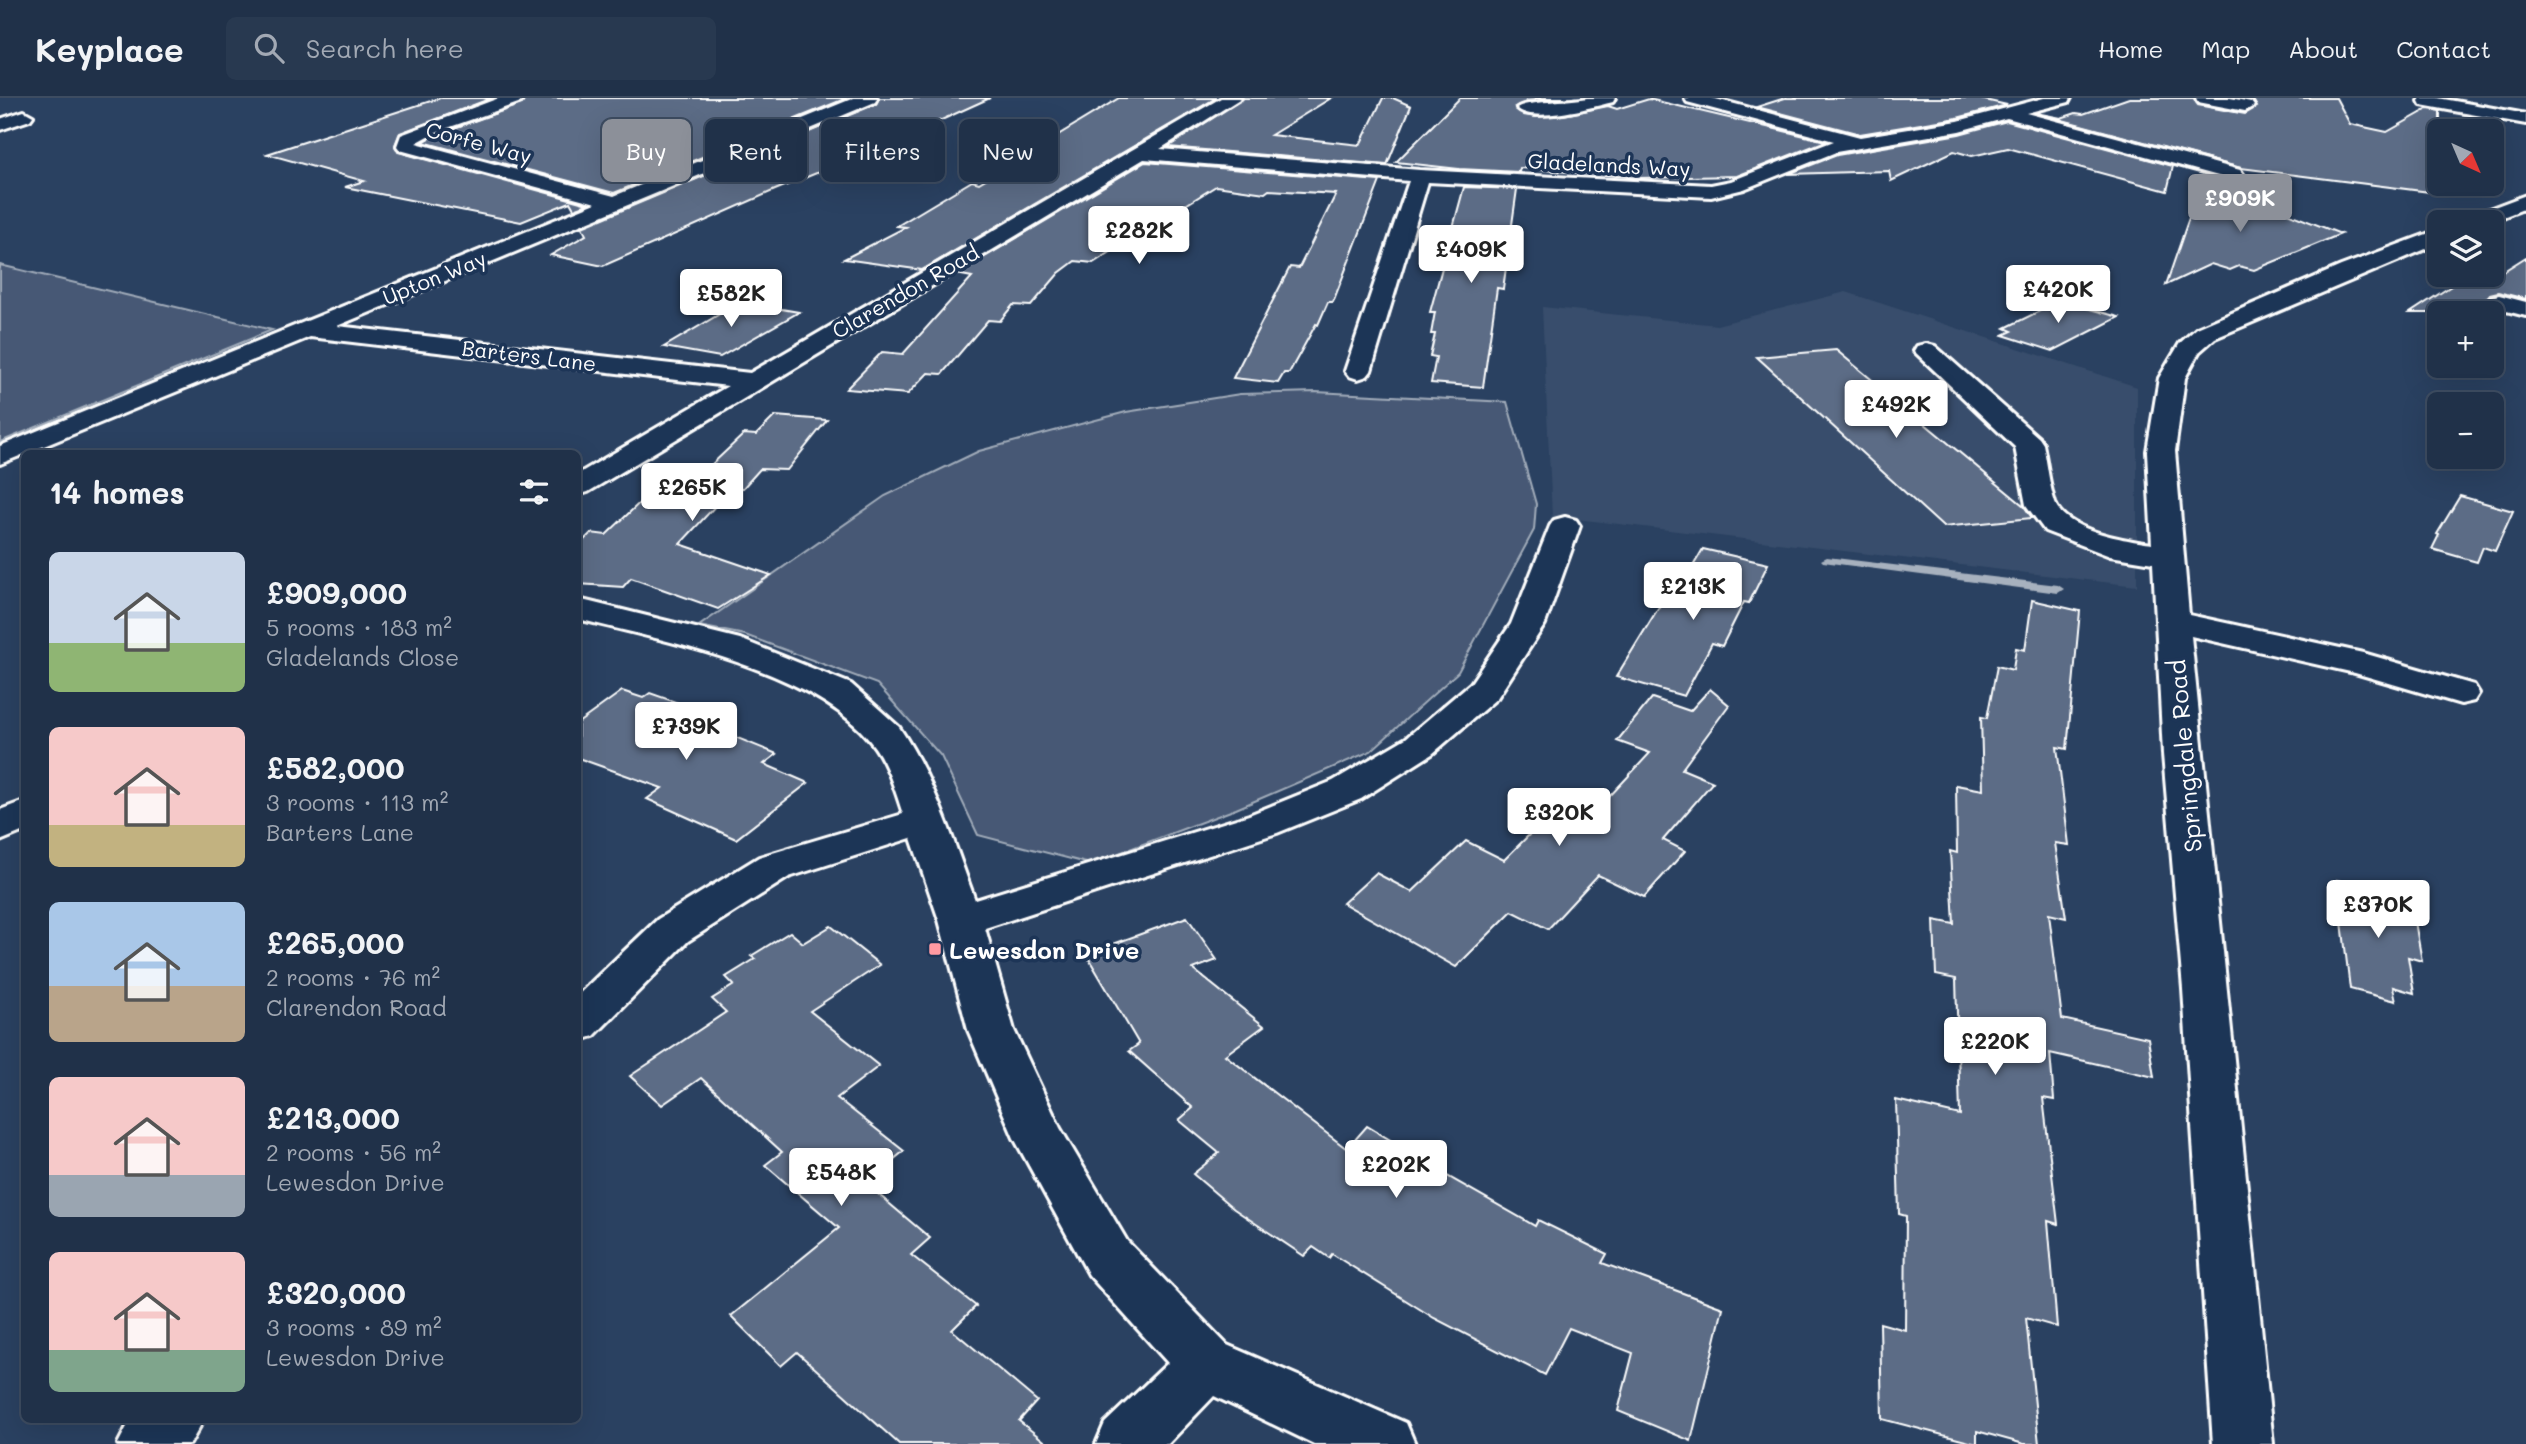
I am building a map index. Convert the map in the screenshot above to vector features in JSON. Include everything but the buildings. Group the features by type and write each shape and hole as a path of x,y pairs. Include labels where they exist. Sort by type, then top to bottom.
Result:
{"street":[{"name":"Corfe Way","path":"515,98 430,128 407,139 406,146 618,202"},
{"name":"Upton Way","path":"0,456 869,98"},
{"name":"Clarendon Road","path":"581,484 1234,98"},
{"path":"1526,108 1567,108 1607,98"},
{"path":"1693,98 1858,142"},
{"name":"Gladelands Way","path":"1140,153 1420,176 1711,191 1737,186 1832,148 1959,126 2063,98"},
{"path":"2204,98 2245,106"},
{"path":"2427,101 2526,118"},
{"path":"2010,114 2233,174"},
{"path":"1358,371 1420,176"},
{"path":"2503,210 2526,201"},
{"name":"Springdale Road","path":"2243,1444 2206,989 2182,754 2161,451 2172,378 2189,348 2206,333 2427,240"},
{"path":"2504,303 2526,309"},
{"name":"Barters Lane","path":"305,329 753,381"},
{"path":"1926,351 2029,444 2041,505 2056,524 2083,537 2121,549 2169,556"},
{"path":"961,920 1263,824 1347,790 1419,746 1484,690 1528,624 1565,526"},
{"path":"581,610 728,646 838,692 886,735 910,778 926,821 961,920 991,1030 1039,1138 1108,1258 1207,1364 1385,1444"},
{"path":"2173,622 2363,664 2461,693"},
{"path":"0,828 21,816"},
{"path":"581,1020 673,930 774,867 858,839 926,821"},
{"path":"1126,1444 1207,1364"},
{"path":"148,1444 170,1423"}],"shaded area":[{"path":"0,265 272,330 0,442"},
{"path":"1846,292 2137,387 2137,586 1552,516 1542,307 1717,325"},
{"path":"1316,392 1507,402 1536,504 1534,530 1458,672 1371,751 1236,809 1090,864 978,835 941,756 877,684 745,635 699,626 885,496 979,451 1126,412 1240,394"}],"waterway":[{"path":"1827,560 2058,589"}],"place":[{"name":"Lewesdon Drive","path":"935,949"}]}
